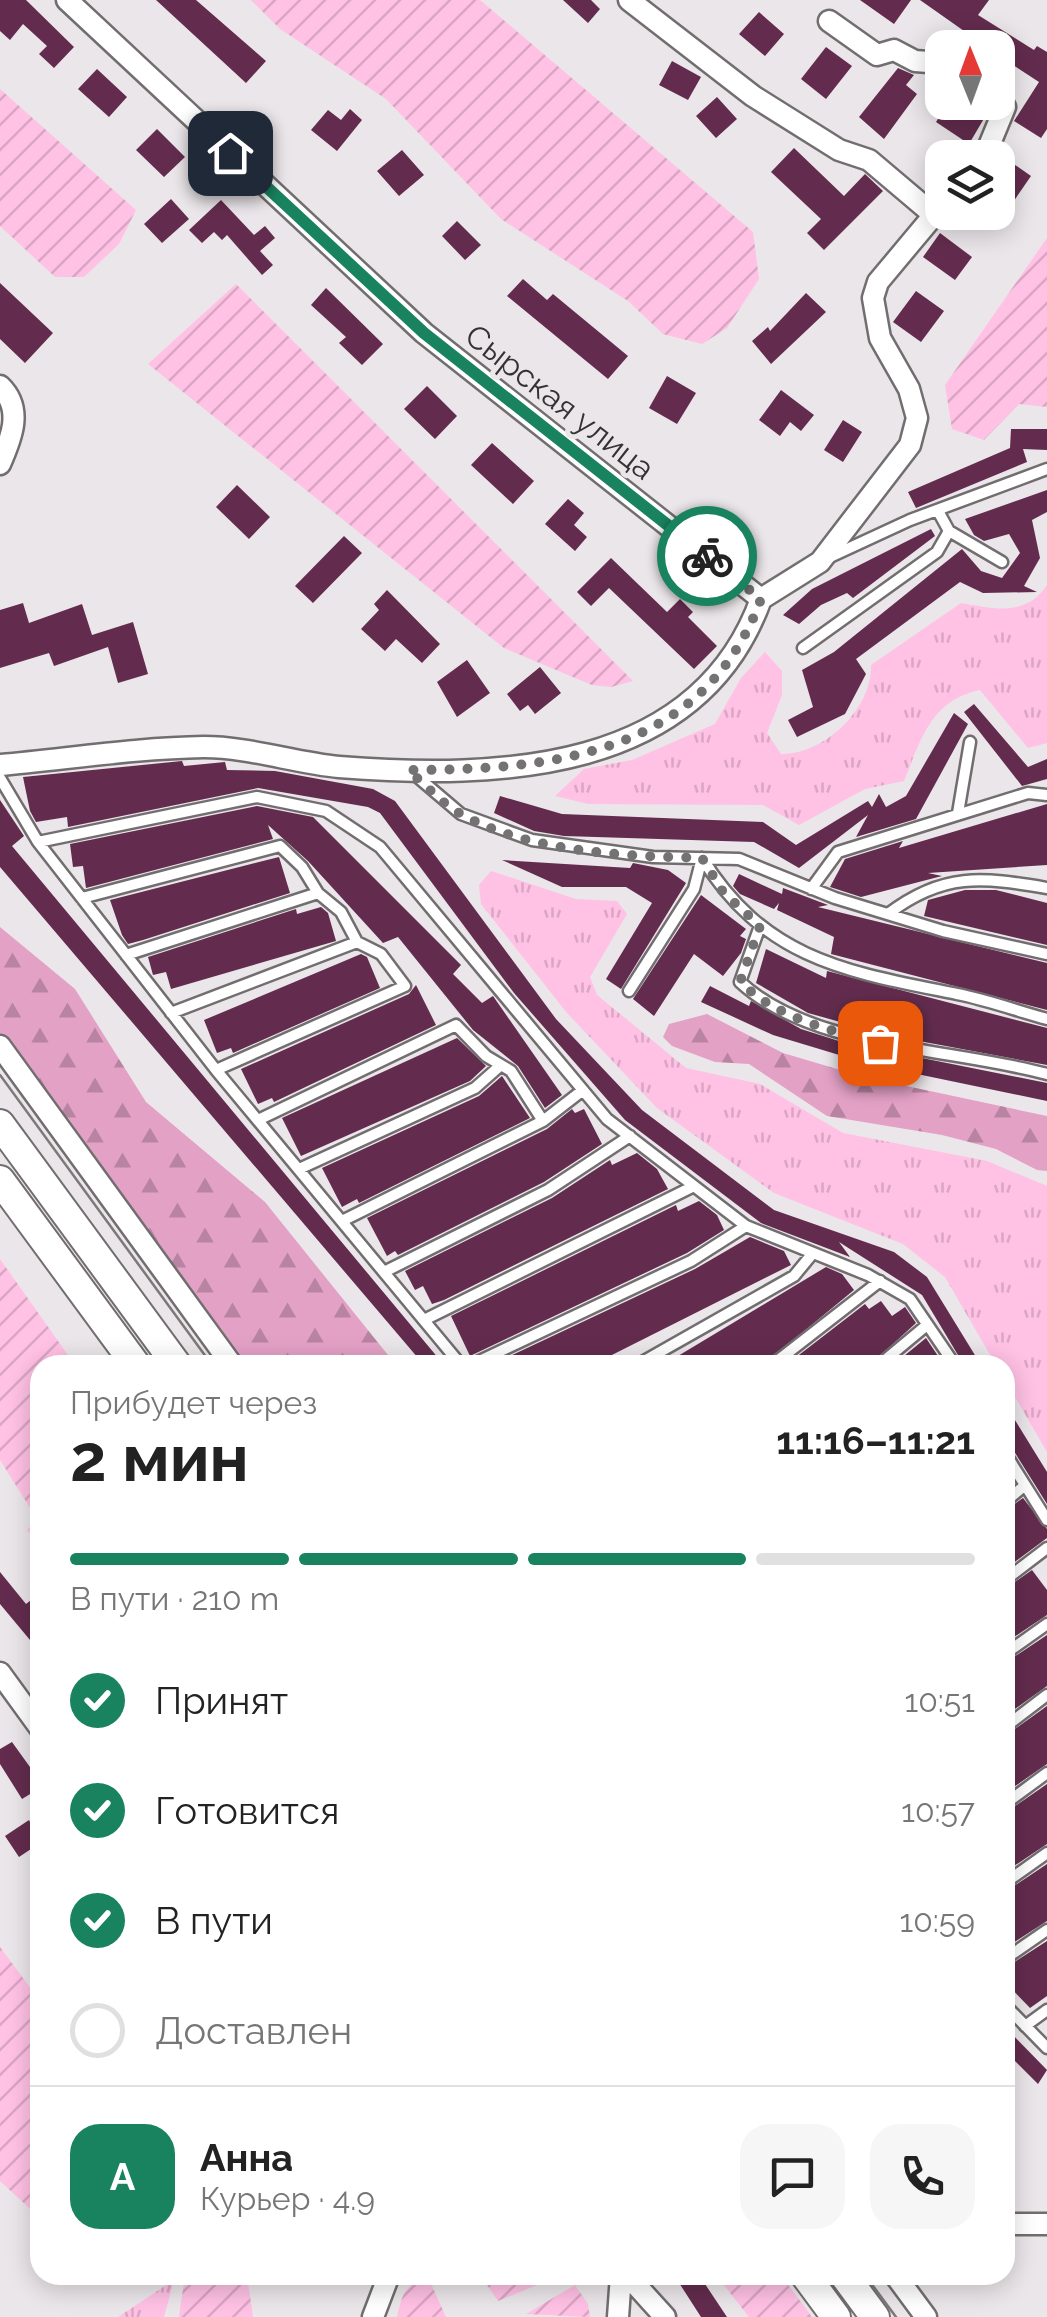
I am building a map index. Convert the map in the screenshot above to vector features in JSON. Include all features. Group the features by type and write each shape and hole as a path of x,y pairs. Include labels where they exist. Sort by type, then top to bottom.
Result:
{"main road":[{"path":"0,1124 170,1355"},
{"path":"0,1180 129,1355"},
{"path":"812,2285 836,2317"},
{"path":"851,2285 875,2317"}],"street":[{"name":"Сырская улица","path":"66,0 424,333 761,599"},
{"path":"629,0 753,96 839,150 869,160 925,203"},
{"path":"829,21 877,55 894,50 925,61"},
{"path":"0,765 207,747 337,766 408,770 565,760 618,745 707,691 748,637 761,599 820,562 910,445 917,418 909,389 880,338 873,298 878,282 925,228"},
{"path":"0,386 8,394 15,427 0,464"},
{"path":"0,1046 225,1355"},
{"path":"0,1673 30,1714"},
{"path":"1015,2224 1047,2224"},
{"path":"374,2317 385,2285"},
{"path":"618,2317 623,2285"},
{"path":"634,2285 665,2317"},
{"path":"902,2285 926,2317"}],"lane":[{"path":"820,562 938,510 1047,469"},
{"path":"938,510 949,531 1002,562"},
{"path":"803,648 937,552 949,531"},
{"path":"958,813 970,742"},
{"path":"408,770 460,814 532,840 653,857 739,859 888,914 1047,954"},
{"path":"0,778 38,842 171,1013 453,1355"},
{"path":"811,888 838,852 958,813 1028,794 1047,795"},
{"path":"38,842 257,797 326,811 380,847 582,1090 630,1136 746,1226 880,1282 910,1300 948,1355"},
{"path":"82,898 280,846 318,893 341,912 357,942 381,954 406,986 216,1070"},
{"path":"702,858 723,892 760,926 807,955 852,974 958,994 1047,1019"},
{"path":"629,991 694,889 702,858"},
{"path":"888,914 918,892 980,876 1047,888"},
{"path":"126,955 318,893"},
{"path":"760,926 740,982 761,1002 813,1025 880,1043 927,1048 1047,1074"},
{"path":"171,1013 357,942"},
{"path":"258,1120 456,1024 510,1072 543,1120"},
{"path":"299,1169 475,1088 501,1065"},
{"path":"342,1221 543,1120 582,1090"},
{"path":"384,1272 548,1190 630,1136"},
{"path":"424,1320 694,1186"},
{"path":"492,1355 690,1261 746,1226"},
{"path":"655,1355 794,1276 813,1253"},
{"path":"785,1355 880,1282"},
{"path":"891,1355 928,1325"},
{"path":"1015,1470 1047,1520"},
{"path":"1015,1494 1024,1486"},
{"path":"1015,1574 1045,1554"},
{"path":"1015,1647 1047,1624"},
{"path":"1015,1719 1047,1695"},
{"path":"1015,1797 1047,1773"},
{"path":"1015,1876 1047,1853"},
{"path":"1015,1952 1047,1930"},
{"path":"1025,2026 1047,2010"},
{"path":"1015,2016 1047,2048"}],"green space":[{"path":"251,0 480,0 753,232 759,279 727,328 702,344 663,334 628,301 501,219 386,99 280,29"},
{"path":"0,89 136,210 119,244 84,277 55,277 0,226"},
{"path":"1047,238 1047,407 1019,404 984,440 952,429 945,385"},
{"path":"236,284 633,681 611,687 592,685 504,648 148,364"},
{"path":"1047,585 1047,743 1028,748 980,690 963,695 939,712 923,736 904,781 865,789 799,825 763,805 588,804 555,796 584,769 632,760 715,724 741,678 765,652 782,671 782,695 767,733 781,754 814,746 843,726 855,712 864,697 871,665 961,603 998,608 1020,606"},
{"path":"491,871 576,899 617,901 627,914 590,977 597,995 686,1068 760,1084 843,1133 987,1161 1047,1186 1047,1452 1015,1397 1015,1355 990,1355 945,1277 903,1244 774,1193 657,1108 567,1013 481,904 479,885"},
{"path":"0,927 75,989 146,1102 265,1202 388,1355 239,1355 0,1034"},
{"path":"707,1014 783,1053 864,1077 1047,1116 1047,1171 1037,1170 996,1149 942,1135 827,1116 749,1064 715,1062 672,1046 663,1037 669,1024"},
{"path":"0,1259 68,1355 30,1355 30,1508 0,1460"},
{"path":"0,1947 30,1988 30,2209 0,2181"},
{"path":"166,2285 173,2285 164,2317 118,2317"},
{"path":"184,2285 248,2285 253,2317 179,2317"},
{"path":"412,2285 432,2285 446,2317 397,2317"},
{"path":"487,2285 537,2285 498,2301"},
{"path":"575,2285 588,2304 590,2317 526,2314"},
{"path":"724,2285 788,2285 812,2317 749,2317"}],"building":[{"path":"0,0 26,0 74,47 54,68 39,54 47,46 23,24 10,40 0,31"},
{"path":"156,0 196,0 266,61 246,83"},
{"path":"563,0 591,0 600,9 588,23"},
{"path":"860,0 911,0 894,24"},
{"path":"920,0 989,0 978,15 1002,30 963,30"},
{"path":"759,12 784,34 765,56 739,34"},
{"path":"1015,38 1034,50 1037,46 1047,52 1047,129 1041,138 1014,121 1039,82 1015,66"},
{"path":"826,47 852,66 826,99 801,79"},
{"path":"672,61 701,77 688,100 659,85"},
{"path":"898,68 914,75 906,85 917,94 884,139 859,117"},
{"path":"97,69 127,97 109,117 78,89"},
{"path":"717,97 737,119 716,138 696,116"},
{"path":"350,109 362,120 337,151 311,130 328,110 341,120"},
{"path":"983,120 971,140 963,140 936,122"},
{"path":"157,129 185,157 164,177 136,150"},
{"path":"794,148 844,196 865,174 883,191 824,250 807,233 821,219 771,172"},
{"path":"402,150 424,175 399,196 377,171"},
{"path":"1015,165 1031,176 1015,199"},
{"path":"171,199 189,219 162,243 144,224"},
{"path":"221,200 254,235 265,226 275,238 260,251 273,265 262,275 227,235 222,240 214,232 202,243 189,230"},
{"path":"457,221 481,245 465,260 442,236"},
{"path":"940,233 972,257 955,280 923,257"},
{"path":"523,279 547,300 553,294 628,356 608,379 507,296"},
{"path":"0,283 53,333 25,363 0,339"},
{"path":"326,288 383,344 362,365 339,343 346,337 311,305"},
{"path":"916,291 944,311 921,342 893,322"},
{"path":"806,293 826,312 771,364 752,341 768,327 770,331"},
{"path":"667,376 696,393 677,424 649,408"},
{"path":"427,386 457,416 435,439 404,409"},
{"path":"781,390 814,415 801,431 790,422 780,436 759,420"},
{"path":"843,420 862,432 843,462 824,450"},
{"path":"1011,429 1047,429 1047,450 1023,449 1027,462 916,508 908,492 1010,448"},
{"path":"492,443 534,481 513,504 471,465"},
{"path":"237,485 270,517 249,539 216,507"},
{"path":"1047,490 1047,512 1032,520 1040,558 1024,586 1037,592 983,593 960,582 856,659 866,674 845,714 797,737 788,720 813,707 802,670 834,652 962,549 981,571 1002,578 1020,553 1009,534 984,541 974,535 965,519"},
{"path":"568,499 584,513 574,525 587,537 575,551 545,524"},
{"path":"931,529 935,536 853,598 847,593 821,605 799,624 783,615 812,589"},
{"path":"344,536 362,553 313,603 295,586"},
{"path":"611,558 667,612 680,599 693,612 688,617 717,646 694,669 609,588 591,606 577,592"},
{"path":"387,590 440,644 422,663 396,639 385,651 361,629 379,610 374,604"},
{"path":"23,603 29,623 82,604 92,635 133,622 148,674 118,683 108,647 54,666 49,653 0,668 0,610"},
{"path":"467,660 490,693 457,717 437,682"},
{"path":"540,667 561,693 535,714 528,705 520,711 507,694"},
{"path":"974,704 1028,767 1047,759 1047,779 1022,786 964,712"},
{"path":"954,713 968,724 916,819 856,837 868,815 799,868 754,842 564,836 534,831 494,813 500,796 562,814 763,822 796,845 868,801 872,807 879,794 886,807 906,796"},
{"path":"182,761 184,766 225,762 227,770 275,771 373,789 395,801 556,1019 642,1110 774,1210 894,1252 927,1277 975,1355 958,1355 922,1295 839,1242 850,1257 761,1223 625,1120 514,993 380,813 368,807 258,788 68,827 67,817 36,822 23,777"},
{"path":"0,800 24,836 12,846 436,1355 415,1355 0,867"},
{"path":"1047,804 1047,865 928,873 942,876 861,897 830,887 845,859 903,841 899,848"},
{"path":"257,806 313,817 461,965 453,974 482,1003 493,996 562,1095 545,1108 518,1066 473,1030 398,937 383,943 308,861 268,825 273,839 86,888 83,866 73,867 70,844"},
{"path":"279,857 290,893 128,944 122,935 110,900"},
{"path":"502,860 630,868 633,863 668,870 686,883 621,989 606,979 652,903 626,887 562,887"},
{"path":"739,874 782,894 783,888 828,905 818,907 1047,963 1047,1010 831,954 834,937 777,910 779,903 774,909 740,894 733,886"},
{"path":"965,890 996,890 1047,903 1047,945 924,916 928,900"},
{"path":"701,895 746,929 740,936 746,939 741,953 723,976 694,954 654,1016 633,999"},
{"path":"321,907 328,913 336,941 171,989 166,972 153,975 148,957 296,909 297,914"},
{"path":"766,949 826,978 827,971 1047,1028 1047,1065 887,1035 808,1013 756,983"},
{"path":"361,954 367,957 380,988 233,1053 231,1048 217,1053 204,1020"},
{"path":"416,985 436,1025 274,1102 272,1098 258,1104 241,1069 409,994"},
{"path":"710,986 749,1006 751,1001 801,1029 842,1042 1047,1083 1047,1101 869,1064 773,1035 701,1002"},
{"path":"457,1038 486,1066 470,1081 301,1156 282,1118"},
{"path":"502,1076 530,1118 359,1203 357,1199 342,1207 322,1168 479,1096"},
{"path":"572,1109 575,1113 584,1109 602,1144 544,1182 398,1255 395,1251 387,1256 367,1218 547,1129"},
{"path":"637,1153 657,1169 668,1189 444,1300 432,1304 423,1286 415,1290 405,1271 552,1198 610,1160 612,1165"},
{"path":"699,1201 717,1215 724,1230 687,1253 470,1355 451,1316 676,1205 678,1211"},
{"path":"750,1237 784,1251 791,1265 612,1355 512,1355 695,1269"},
{"path":"826,1267 842,1274 854,1290 775,1355 680,1355"},
{"path":"881,1301 892,1316 905,1307 916,1323 881,1355 799,1355 865,1304 869,1309"},
{"path":"926,1338 937,1355 905,1355"},
{"path":"1015,1420 1047,1472 1047,1504 1015,1453"},
{"path":"1023,1498 1047,1529 1047,1538 1015,1562 1015,1504"},
{"path":"1032,1570 1047,1590 1047,1615 1015,1636 1015,1582"},
{"path":"0,1572 26,1604 30,1601 30,1640 0,1604"},
{"path":"1047,1635 1047,1686 1015,1709 1015,1656"},
{"path":"1047,1706 1047,1764 1015,1786 1015,1729"},
{"path":"12,1742 30,1767 30,1794 22,1799 0,1764 0,1749"},
{"path":"1047,1784 1047,1844 1015,1865 1015,1806"},
{"path":"29,1820 30,1850 19,1857 5,1836"},
{"path":"1047,1864 1047,1921 1015,1942 1015,1885"},
{"path":"1047,1941 1047,1996 1030,2008 1015,1992 1015,1962"},
{"path":"1015,2037 1047,2070 1038,2084 1015,2061"},
{"path":"680,2285 706,2285 727,2317 701,2317"}],"tram line":[{"path":"0,1075 205,1355"},
{"path":"872,2285 896,2317"}],"way so far":[{"path":"707,556 761,599 748,637 707,691 662,722 618,745 565,760 462,770 408,770 460,814 532,840 653,857 702,858 723,892 760,926 740,982 761,1002 813,1025 880,1043"}],"route":[{"path":"230,153 424,333 707,556"}]}
